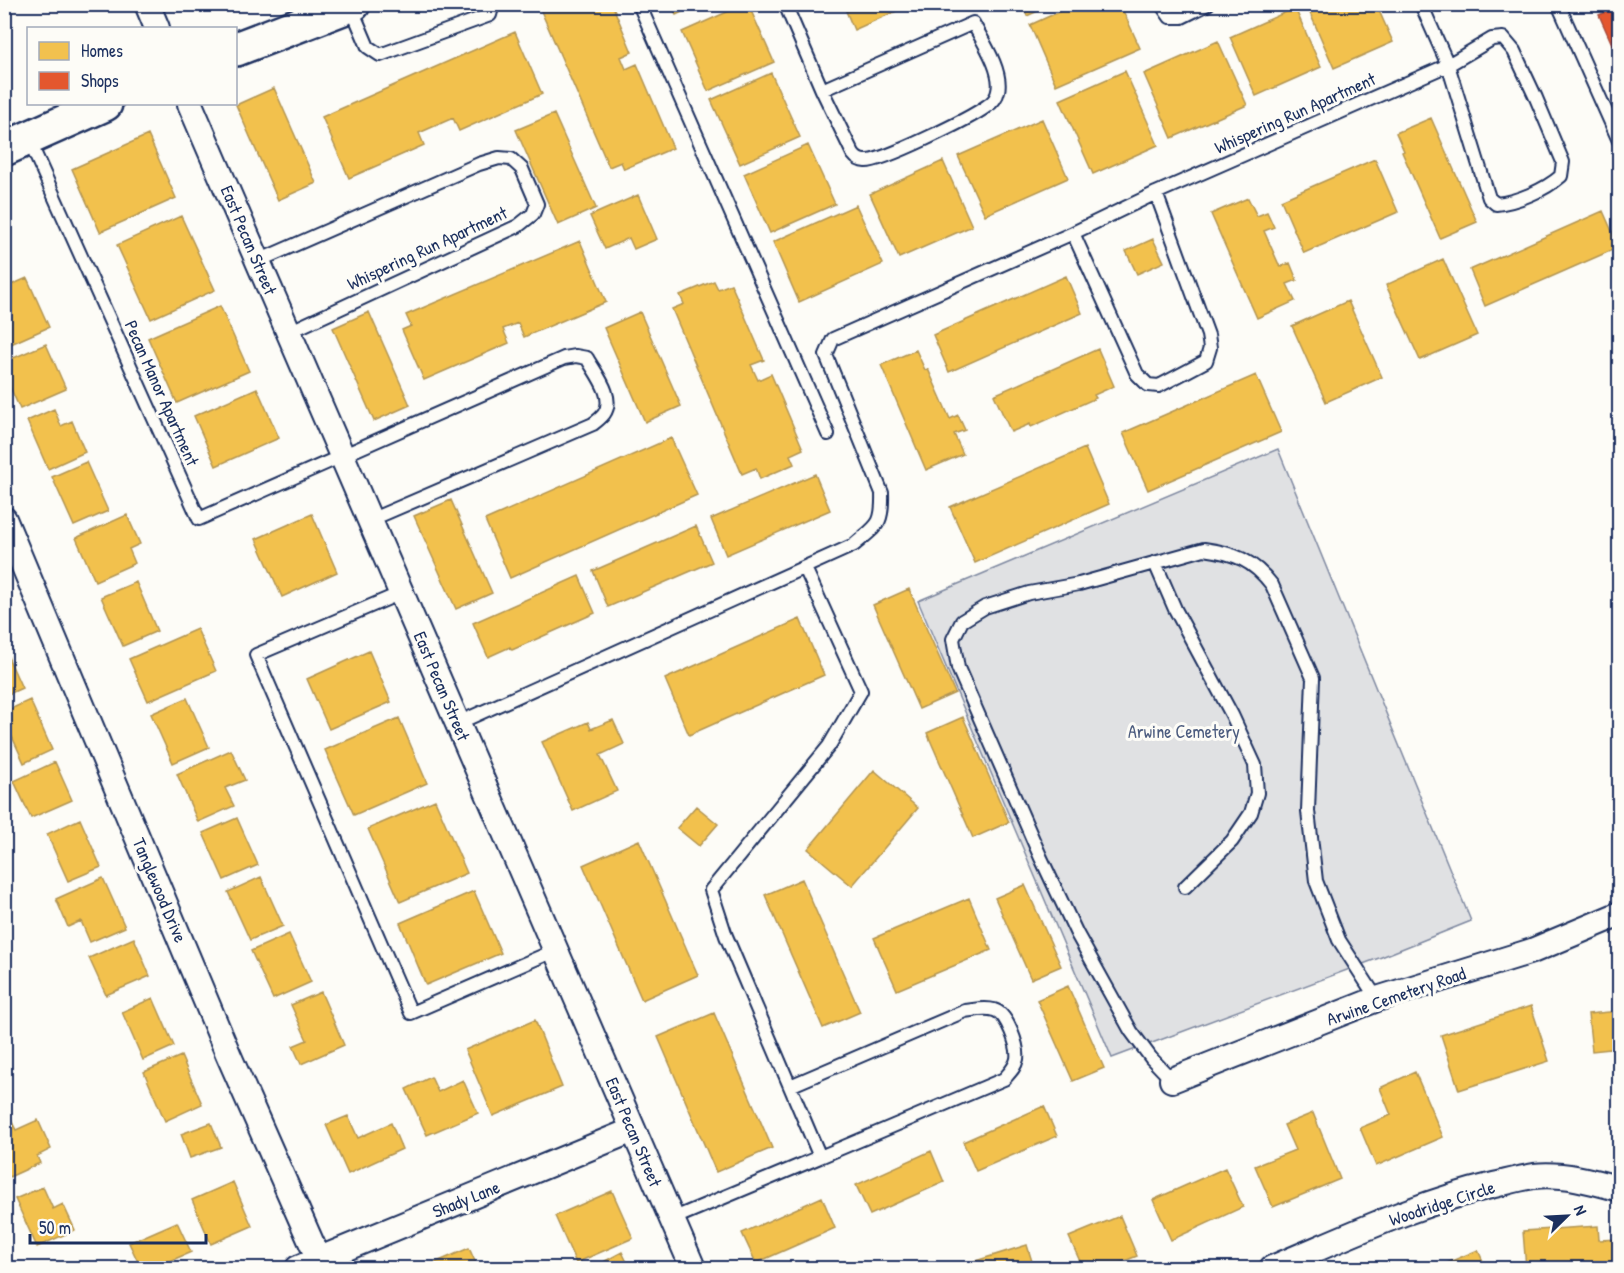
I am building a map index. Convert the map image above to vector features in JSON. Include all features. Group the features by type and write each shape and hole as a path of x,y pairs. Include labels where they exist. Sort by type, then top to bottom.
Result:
{"street":[{"path":"147,4 158,27"},
{"path":"237,49 351,5"},
{"path":"16,144 103,105"},
{"name":"East Pecan Street","path":"190,105 693,1269"},
{"name":"Tanglewood Drive","path":"4,519 225,1045 308,1264"},
{"name":"Arwine Cemetery Road","path":"1172,1080 1377,999 1532,951 1620,914"},
{"name":"Shady Lane","path":"308,1264 633,1130"},
{"name":"Woodridge Circle","path":"1272,1269 1460,1193 1533,1176 1590,1180 1620,1189"}],"lane":[{"path":"351,5 368,47 380,55 490,15 493,4"},
{"path":"639,4 828,434"},
{"path":"784,4 822,90 853,154 858,159 867,162 899,151 990,105 998,93 999,80 988,49 973,23 822,90"},
{"path":"1161,4 1170,17 1182,17 1208,4"},
{"name":"Whispering Run Apartment","path":"458,723 854,545 877,526 882,512 882,493 826,356 833,339 1073,233 1156,193 1448,65 1492,39 1503,38 1514,51 1563,162 1561,176 1552,184 1509,203 1496,204 1489,198 1448,65 1422,4"},
{"path":"1558,4 1620,143"},
{"name":"Pecan Manor Apartment","path":"16,144 199,519 342,456"},
{"name":"Whispering Run Apartment","path":"258,261 479,164 499,158 512,159 522,169 537,204 533,214 518,226 288,332"},
{"path":"1073,233 1137,374 1148,385 1159,386 1206,361 1210,348 1208,335 1156,193"},
{"path":"342,456 564,358 576,356 587,358 605,390 608,400 605,413 593,424 370,520"},
{"path":"1172,1080 1151,1058 1131,1031 1077,934 1041,858 958,668 953,639 962,621 985,607 1029,593 1079,584 1204,549 1222,551 1251,562 1262,572 1272,585 1313,678 1308,811 1316,881 1339,940 1377,999"},
{"path":"1155,563 1175,609 1232,715 1255,765 1257,793 1251,813 1233,841 1185,887"},
{"path":"805,568 861,691 829,746 711,890 726,936 820,1157"},
{"path":"401,592 256,655 411,1013 556,950"},
{"path":"672,1219 1004,1079 1014,1068 1018,1056 1015,1041 1002,1014 993,1010 978,1009 965,1011 790,1086"}],"green space":[{"name":"Arwine Cemetery","path":"1278,449 1471,921 1112,1058 918,601"}],"building: Homes":[{"path":"538,4 612,4 632,52 621,57 626,69 637,64 673,148 624,169 621,162 609,167"},
{"path":"671,4 699,4 676,15"},
{"path":"748,4 774,62 708,91 682,32"},
{"path":"843,4 912,4 854,30"},
{"path":"1022,4 1053,4 1027,16"},
{"path":"1076,4 1120,4 1140,48 1056,85 1030,25"},
{"path":"1306,4 1376,4 1393,42 1334,68"},
{"path":"1295,8 1321,67 1256,96 1230,37"},
{"path":"515,32 542,94 459,131 453,118 419,133 424,145 349,178 322,117"},
{"path":"1218,41 1247,105 1172,138 1144,74"},
{"path":"1125,71 1158,145 1093,174 1060,100"},
{"path":"771,73 800,137 740,164 711,100"},
{"path":"274,88 316,183 278,200 237,105"},
{"path":"554,114 596,208 558,225 516,130"},
{"path":"1431,118 1477,222 1440,238 1402,152 1404,151 1396,133"},
{"path":"1042,119 1068,178 985,215 958,156"},
{"path":"148,135 176,198 100,232 72,169"},
{"path":"808,145 835,204 770,233 744,174"},
{"path":"1375,159 1398,212 1304,253 1281,200"},
{"path":"943,161 972,226 899,258 870,194"},
{"path":"638,195 657,239 634,249 629,238 605,249 590,216"},
{"path":"1248,198 1257,216 1267,212 1274,227 1264,231 1280,267 1290,263 1297,280 1287,284 1295,301 1257,318 1211,214"},
{"path":"856,205 883,264 799,302 773,242"},
{"path":"1603,211 1619,247 1485,306 1470,270"},
{"path":"181,216 215,290 151,319 117,245"},
{"path":"1153,239 1164,262 1137,274 1126,251"},
{"path":"580,241 606,302 524,337 518,323 503,329 509,343 424,380 402,330 411,326 406,315"},
{"path":"1443,259 1477,335 1420,360 1386,285"},
{"path":"1066,276 1082,313 949,372 933,335"},
{"path":"27,278 49,327 4,347 4,288"},
{"path":"714,281 718,289 731,284 764,360 751,365 758,380 771,374 803,449 790,455 794,464 760,479 756,468 742,474 672,309 684,304 680,295"},
{"path":"1348,301 1382,377 1326,402 1292,326"},
{"path":"220,306 249,371 177,403 148,338"},
{"path":"369,312 410,405 374,421 333,328"},
{"path":"640,312 681,406 645,422 604,328"},
{"path":"46,344 66,389 20,409 4,374 4,362"},
{"path":"1098,349 1114,386 1094,395 1096,398 1031,427 1030,424 1011,432 994,395"},
{"path":"916,350 925,370 928,369 950,419 958,415 965,430 954,434 963,454 926,470 881,365"},
{"path":"1256,375 1281,432 1148,490 1123,433"},
{"path":"257,388 279,438 216,466 194,416"},
{"path":"54,409 61,426 72,421 85,452 48,469 27,421"},
{"path":"671,438 697,495 510,578 485,520"},
{"path":"1085,448 1109,504 975,563 950,507"},
{"path":"86,462 108,511 74,526 52,477"},
{"path":"815,474 830,510 726,555 711,519"},
{"path":"451,500 492,593 456,609 414,516"},
{"path":"312,514 337,572 282,597 256,539"},
{"path":"127,515 140,544 129,549 135,563 95,581 76,538"},
{"path":"696,526 712,562 608,607 593,571"},
{"path":"579,576 595,613 512,650 510,647 488,657 473,623"},
{"path":"136,582 157,631 123,646 101,597"},
{"path":"909,589 955,693 919,709 873,605"},
{"path":"800,619 824,675 689,735 665,679"},
{"path":"197,629 216,671 148,701 129,659"},
{"path":"4,648 22,688 4,696"},
{"path":"369,651 391,702 329,729 307,679"},
{"path":"187,698 209,747 173,763 151,714"},
{"path":"30,700 52,750 24,763 4,719 4,712"},
{"path":"963,717 1009,822 973,838 927,733"},
{"path":"399,718 427,783 354,815 325,750"},
{"path":"613,720 624,744 600,755 617,791 573,811 542,742 588,722 591,729"},
{"path":"231,750 245,780 225,788 234,806 198,822 177,774"},
{"path":"55,762 72,800 31,818 14,781"},
{"path":"874,770 918,808 852,886 808,849"},
{"path":"435,800 467,873 400,902 368,829"},
{"path":"696,806 718,824 699,846 677,828"},
{"path":"237,818 258,865 224,880 203,833"},
{"path":"80,819 101,867 68,881 47,834"},
{"path":"639,840 698,975 642,1000 583,865"},
{"path":"261,877 283,926 250,940 228,892"},
{"path":"103,878 125,927 90,942 81,921 68,927 56,899"},
{"path":"802,879 860,1012 823,1028 765,895"},
{"path":"1025,885 1061,966 1031,979 995,898"},
{"path":"474,891 501,953 426,985 400,923"},
{"path":"969,898 991,950 897,990 874,938"},
{"path":"289,934 311,982 273,999 251,951"},
{"path":"134,938 150,976 106,995 89,958"},
{"path":"1068,986 1104,1068 1073,1081 1037,1000"},
{"path":"321,992 344,1045 301,1064 293,1046 307,1040 291,1005"},
{"path":"153,998 174,1046 143,1060 122,1012"},
{"path":"1531,1006 1549,1061 1459,1090 1441,1035"},
{"path":"1620,1011 1620,1048 1592,1051 1588,1014"},
{"path":"714,1013 772,1148 716,1172 658,1037"},
{"path":"535,1020 562,1087 493,1116 465,1050"},
{"path":"181,1056 202,1104 165,1121 144,1072"},
{"path":"1415,1072 1443,1137 1376,1166 1360,1128 1391,1115 1380,1088"},
{"path":"431,1077 438,1092 463,1080 478,1113 427,1135 406,1089"},
{"path":"4,1106 16,1130 38,1120 51,1149 37,1156 40,1163 5,1179"},
{"path":"1044,1106 1057,1136 976,1171 963,1142"},
{"path":"1313,1113 1340,1179 1273,1207 1255,1166 1295,1150 1284,1125"},
{"path":"348,1116 358,1138 391,1123 402,1149 348,1174 326,1125"},
{"path":"211,1123 221,1147 190,1158 181,1134"},
{"path":"931,1151 944,1182 870,1215 856,1185"},
{"path":"1225,1168 1243,1207 1171,1240 1153,1200"},
{"path":"233,1182 252,1226 211,1244 192,1200"},
{"path":"43,1187 53,1209 63,1204 75,1230 37,1247 15,1199"},
{"path":"612,1191 633,1238 576,1263 555,1216"},
{"path":"822,1197 835,1228 756,1263 742,1233"},
{"path":"1120,1216 1137,1256 1107,1268 1083,1268 1069,1237"},
{"path":"177,1222 191,1252 154,1268 141,1268 129,1243"},
{"path":"1598,1226 1599,1240 1620,1239 1620,1268 1526,1268 1523,1231"},
{"path":"1027,1245 1034,1268 953,1268"},
{"path":"469,1248 478,1268 423,1268"},
{"path":"1478,1250 1486,1268 1435,1268"},
{"path":"622,1252 630,1268 609,1268 605,1261"}],"building: Shops":[{"path":"1617,4 1620,4 1620,62 1599,15 1618,7"}]}
